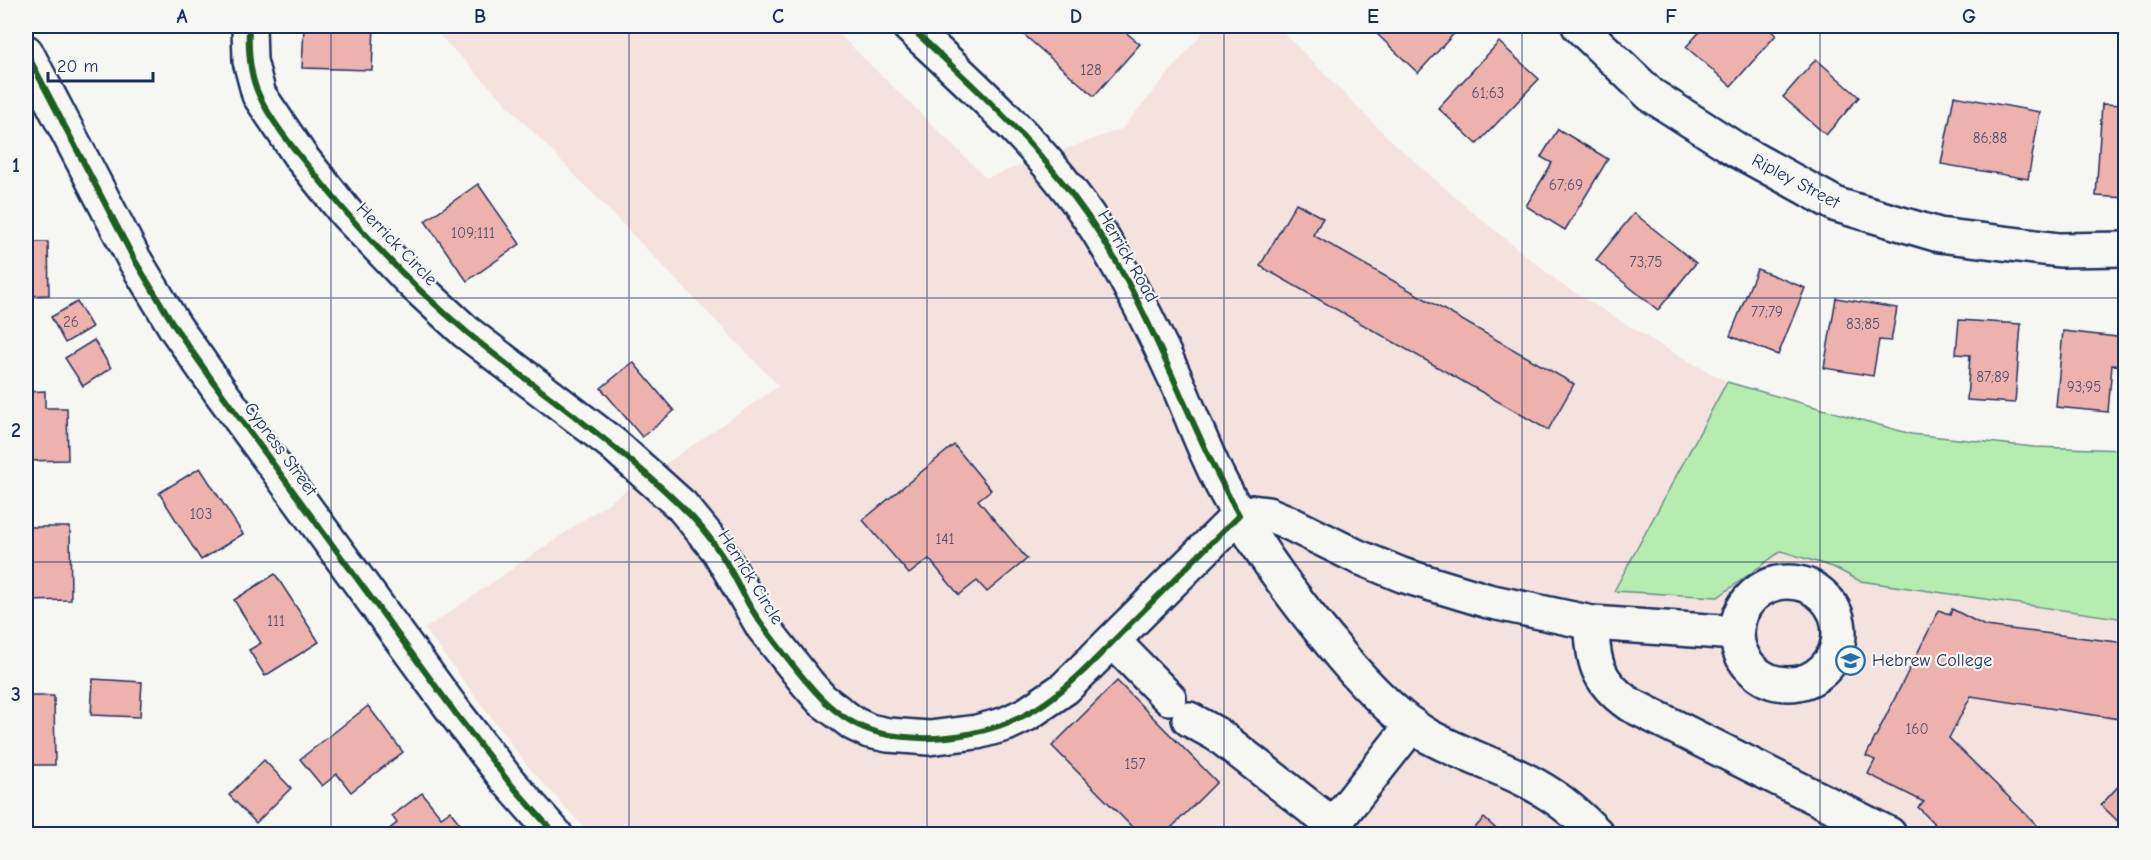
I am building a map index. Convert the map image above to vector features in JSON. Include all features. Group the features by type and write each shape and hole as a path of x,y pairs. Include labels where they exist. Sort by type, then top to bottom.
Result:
{"street":[{"name":"Herrick Circle","path":"249,26 250,61 259,95 301,157 346,213 414,284 466,332 613,444 682,506 719,550 764,627 808,684 838,714 869,730 888,735 930,738 977,732 1006,724 1044,704 1065,688 1239,515"},
{"name":"Herrick Road","path":"909,26 1016,126 1084,211 1105,242 1141,309 1221,482 1239,515 1283,583 1331,644 1358,675 1412,725 1446,745 1510,773 1550,794 1597,834"},
{"name":"Ripley Street","path":"1579,26 1651,95 1737,150 1837,205 1939,235 2059,250 2126,249"},
{"name":"Cypress Street","path":"26,52 135,259 175,327 462,723 508,781 555,834"},
{"path":"1239,515 1252,512 1268,514 1402,575 1488,601 1592,623 1736,633"},
{"path":"1592,623 1592,643 1602,679 1615,694 1629,704 1889,834"},
{"path":"1113,641 1179,709 1218,735 1329,830 1412,725"}],"shaded area":[{"path":"431,26 831,26 986,178 1122,129 1208,26 1277,26 1386,136 1466,207 1562,285 1670,351 1727,382 1911,434 2034,447 2125,450 2125,834 590,834 527,765 425,629 779,386"}],"green space":[{"path":"1727,382 1911,434 2034,447 2125,450 2125,619 1860,581 1833,567 1781,551 1718,597 1614,591"}],"building":[{"path":"304,26 374,26 372,70 302,68"},
{"path":"1014,26 1118,26 1140,44 1094,96"},
{"path":"1383,26 1461,26 1418,73 1376,33"},
{"path":"1705,26 1765,26 1776,35 1731,86 1686,47"},
{"path":"1499,42 1539,79 1477,144 1438,108"},
{"path":"1816,59 1859,97 1826,135 1783,97"},
{"path":"1954,96 2040,112 2028,179 1941,164"},
{"path":"2102,104 2126,105 2126,198 2096,196"},
{"path":"1558,129 1608,159 1565,230 1526,206 1552,163 1541,157"},
{"path":"478,184 520,244 467,281 425,221"},
{"path":"1296,203 1323,218 1313,235 1574,384 1548,430 1260,266"},
{"path":"1634,213 1696,263 1658,310 1596,260"},
{"path":"26,242 48,242 49,295 26,296"},
{"path":"1757,269 1805,288 1778,355 1730,336"},
{"path":"1836,298 1897,308 1891,341 1879,340 1873,376 1824,368"},
{"path":"77,302 92,327 65,343 51,317"},
{"path":"1959,320 2021,324 2015,403 1967,400 1970,355 1956,354"},
{"path":"2063,331 2126,338 2125,366 2112,365 2108,412 2056,407"},
{"path":"94,340 111,368 83,386 65,358"},
{"path":"633,362 674,411 642,437 601,388"},
{"path":"45,391 45,408 67,408 68,460 26,461 26,392"},
{"path":"954,445 991,490 978,500 1027,559 987,592 977,581 959,595 929,559 909,574 863,520"},
{"path":"200,468 243,534 201,560 159,493"},
{"path":"26,527 70,527 71,600 26,601"},
{"path":"275,574 319,642 265,676 249,650 261,643 234,600"},
{"path":"1952,609 1985,626 2126,643 2126,720 1971,696 1949,738 2046,834 1944,834 1918,807 1924,802 1868,774 1875,760 1866,756 1939,610 1950,615"},
{"path":"93,679 142,682 140,717 91,715"},
{"path":"1117,681 1217,782 1165,834 1139,834 1052,746"},
{"path":"26,696 54,696 55,765 26,765"},
{"path":"368,706 403,752 351,792 337,774 322,786 300,759"},
{"path":"264,760 291,788 256,823 229,795"},
{"path":"2126,778 2126,829 2101,805"},
{"path":"422,793 441,817 450,811 468,834 389,834 387,831 397,823 392,816"},
{"path":"1484,818 1502,834 1469,834"}],"cycle path":[{"path":"249,26 249,52 253,79 271,117 338,202 391,262 469,334 629,459 691,515 716,546 765,629 829,706 842,716 872,731 889,735 929,738 970,734 990,729 1010,722 1045,703 1091,664 1239,515 1204,447 1141,308 1084,210 1062,181 1014,127 909,26"},
{"path":"26,52 134,259 175,327 456,714 508,781 555,834"}],"place":[{"name":"Hebrew College","path":"1851,660"}]}
